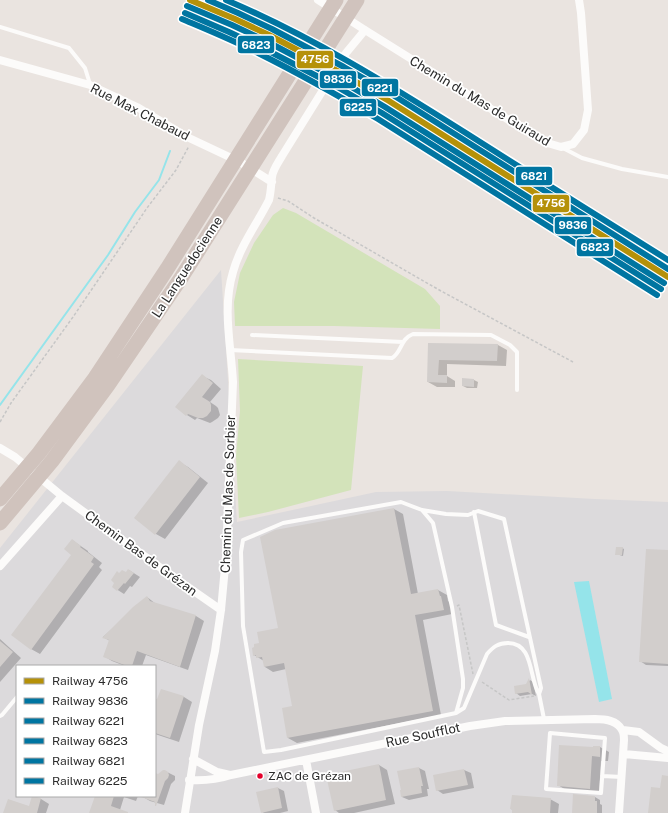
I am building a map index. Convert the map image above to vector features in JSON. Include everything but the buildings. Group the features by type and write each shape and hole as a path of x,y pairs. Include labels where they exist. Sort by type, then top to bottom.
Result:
{"highway":[{"name":"La Languedocienne","path":"0,500 39,453 95,378 167,269 336,0"},
{"name":"La Languedocienne","path":"0,522 52,461 108,385 181,278 355,4"}],"street":[{"name":"Chemin du Mas de Guiraud","path":"318,0 544,142 561,148 573,144 584,130 588,110 581,13 578,0"},
{"name":"Chemin du Mas de Sorbier","path":"185,813 189,780 202,706 219,627 227,549 233,382 227,324 227,309 233,271 270,195 273,171 346,52 365,30"},
{"name":"Rue Max Chabaud","path":"0,60 90,85 137,107 192,139 240,162 272,182"},
{"name":"Chemin Bas de Grézan","path":"0,448 15,457 62,496 221,610"},
{"path":"0,566 62,496"},
{"name":"Rue Soufflot","path":"189,780 217,780 231,775 470,726 505,721 595,718 608,720 620,727 639,732 661,748 668,751"},
{"path":"619,813 624,754 624,740 620,727"},
{"path":"624,754 668,758"},
{"name":"Rue Soufflot","path":"193,758 217,772 231,775"},
{"path":"306,760 316,813"}],"lane":[{"path":"0,27 69,48 85,68 90,85"},
{"path":"561,148 582,158 622,169 668,177"},
{"path":"230,350 392,358 398,353 403,342 408,336 413,334 491,335 517,352 517,390"},
{"path":"252,335 403,342"},
{"path":"540,694 536,690 532,668 524,650 517,645 509,643 499,644 492,648 487,654 464,708 456,713 281,750 264,752 243,626 241,552 243,540 283,523 401,502 422,510 446,514 468,515 478,511 504,519 540,688 544,720"},
{"path":"422,510 432,523 452,607 463,680 456,713"},
{"path":"474,512 496,625 529,637"},
{"path":"0,716 16,698"},
{"path":"550,733 605,738 602,776 601,793 546,789 550,733"},
{"path":"602,776 622,777"}],"path":[{"path":"0,422 11,403 73,317 147,208 176,170 192,139"},
{"path":"270,195 288,201 314,218 441,291 573,362"},
{"path":"457,606 459,605 474,677"},
{"path":"482,682 509,700 540,694"}],"shaded area":[{"path":"221,270 237,522 376,492 447,491 668,502 668,813 0,813 0,548"}],"green space":[{"path":"283,208 296,213 425,289 440,306 440,329 334,326 235,326 234,302 240,273 254,243 273,215"},
{"path":"238,359 363,366 351,490 268,512 239,518 236,456 240,411"}],"water":[{"path":"589,581 612,699 599,702 574,582"}],"waterway":[{"path":"0,405 108,255 135,212 159,180 170,151"}],"rail line":[{"name":"4756","path":"190,0 269,35 341,73 389,101 668,277"},
{"name":"6221","path":"208,0 272,29 393,95 668,269"},
{"name":"6821","path":"226,0 289,29 350,62 439,116 668,260"},
{"name":"9836","path":"187,6 266,41 338,79 664,283"},
{"name":"6823","path":"185,13 263,48 334,85 382,113 661,289"},
{"name":"6225","path":"182,19 251,49 305,77 363,110 657,295"}],"place":[{"name":"ZAC de Grézan","path":"260,776"}]}
